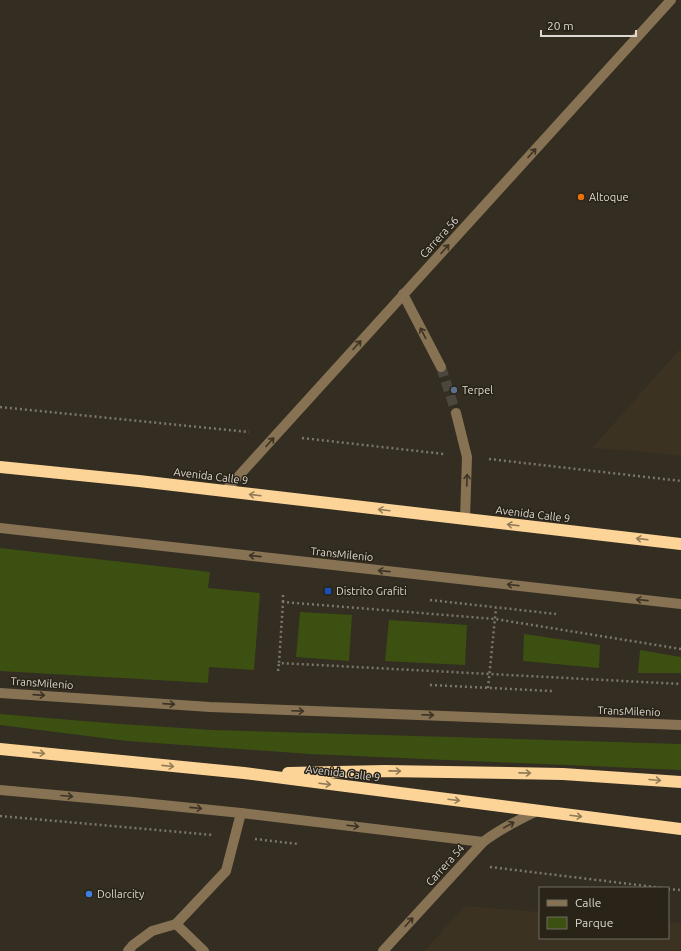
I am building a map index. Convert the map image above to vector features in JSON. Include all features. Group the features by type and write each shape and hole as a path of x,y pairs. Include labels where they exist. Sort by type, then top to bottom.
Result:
{"highway":[{"name":"Avenida Calle 9","path":"0,468 139,481 681,544"},
{"name":"Avenida Calle 9","path":"0,749 244,773 681,829"},
{"path":"244,773 385,771 563,774 681,782"}],"street":[{"name":"Carrera 56","path":"225,491 671,0"},
{"path":"403,294 441,367"},
{"path":"456,412 468,457 465,519"},
{"name":"TransMilenio","path":"0,528 681,604"},
{"name":"TransMilenio","path":"0,692 210,707 681,725"},
{"path":"0,790 241,813 483,842"},
{"name":"Carrera 54","path":"383,951 483,842 508,825 537,811"},
{"path":"128,951 133,945 152,931 176,924 226,871 241,813"},
{"path":"176,924 204,951"}],"path":[{"path":"0,407 243,431"},
{"path":"324,440 681,481"},
{"path":"278,671 283,595"},
{"path":"430,600 560,614"},
{"path":"283,602 495,619 681,649"},
{"path":"488,688 496,608"},
{"path":"278,663 681,684"},
{"path":"430,685 552,690"},
{"path":"501,869 654,887"},
{"path":"669,889 681,890"}],"shaded area":[{"path":"681,348 681,456 592,448"},
{"path":"465,906 539,912 539,939 669,939 669,922 681,923 681,951 424,951"}],"green space":[{"path":"0,548 210,572 208,588 260,593 254,670 209,667 208,683 0,671"},
{"path":"300,612 352,615 349,661 296,657"},
{"path":"389,620 467,625 465,665 385,661"},
{"path":"524,634 600,645 599,668 523,661"},
{"path":"640,650 681,657 681,673 638,673"},
{"path":"0,714 214,730 681,744 681,770 310,754 127,741 0,725"}],"tunnel":[{"path":"441,367 456,413"}],"place":[{"name":"Altoque","path":"581,197"},
{"name":"Terpel","path":"454,390"},
{"name":"Distrito Grafiti","path":"328,591"},
{"name":"Dollarcity","path":"89,894"}]}
